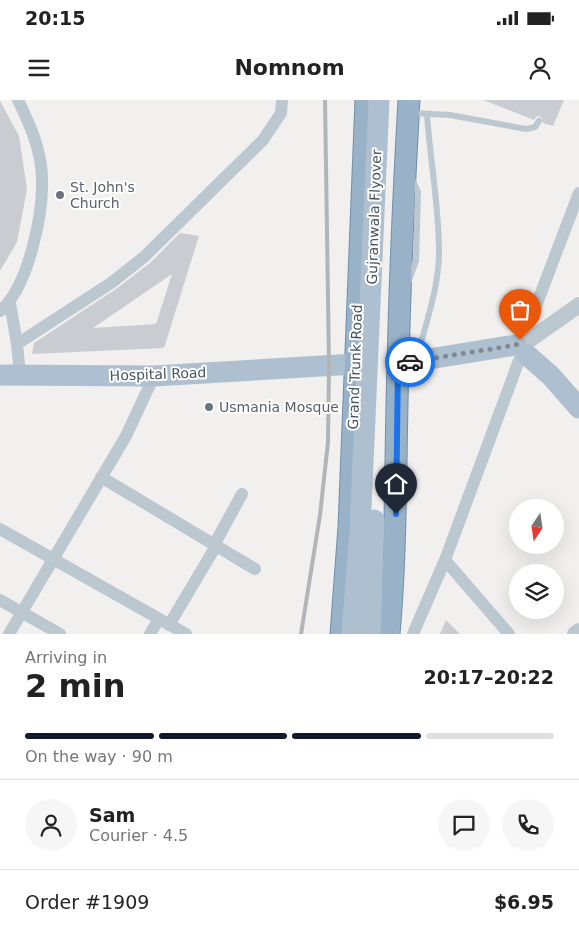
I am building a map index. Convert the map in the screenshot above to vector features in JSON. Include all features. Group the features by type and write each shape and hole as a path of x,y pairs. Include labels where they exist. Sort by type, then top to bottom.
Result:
{"highway":[{"name":"Grand Trunk Road","path":"341,634 349,527 366,100"},
{"path":"389,634 407,362 401,290 404,164 409,107"},
{"path":"364,167 404,164"},
{"path":"349,527 396,533"}],"main road":[{"name":"Gujranwala Flyover","path":"352,634 360,531 379,100"},
{"name":"Gujranwala Flyover","path":"370,634 409,107"},
{"path":"524,347 579,408"},
{"path":"407,362 524,347 579,394"},
{"name":"Hospital Road","path":"10,375 154,376 355,364"}],"street":[{"path":"10,375 17,344 5,307 24,270 38,225 42,179 34,133 18,100"},
{"path":"17,344 111,283 144,257 263,140 281,113 282,100"},
{"path":"413,634 444,560 524,347 579,193"},
{"path":"524,347 579,305"},
{"path":"9,634 126,436 154,376"},
{"path":"101,478 255,569"},
{"path":"150,634 164,622 215,545 242,494"},
{"path":"0,529 186,634"},
{"path":"444,560 509,634"},
{"path":"0,600 60,634"}],"lane":[{"path":"407,362 431,304 439,254 436,189 409,107 526,129 535,127 539,122"}],"building":[{"path":"483,100 564,100 553,126 543,123 541,117 537,116 534,120"},
{"path":"0,101 19,136 27,189 17,242 0,271"},
{"path":"180,233 199,236 164,348 32,354 34,343 116,289 150,263","holes":["172,274 156,324 93,328"]},
{"path":"446,620 460,634 440,634"}],"railway":[{"path":"301,634 320,515 328,442 329,364 325,100"}],"way so far":[{"path":"410,362 516,345 520,340"}],"place":[{"name":"St. John's Church","path":"60,195"},
{"name":"Usmania Mosque","path":"209,407"}],"route":[{"path":"396,514 398,364 410,362"}]}
